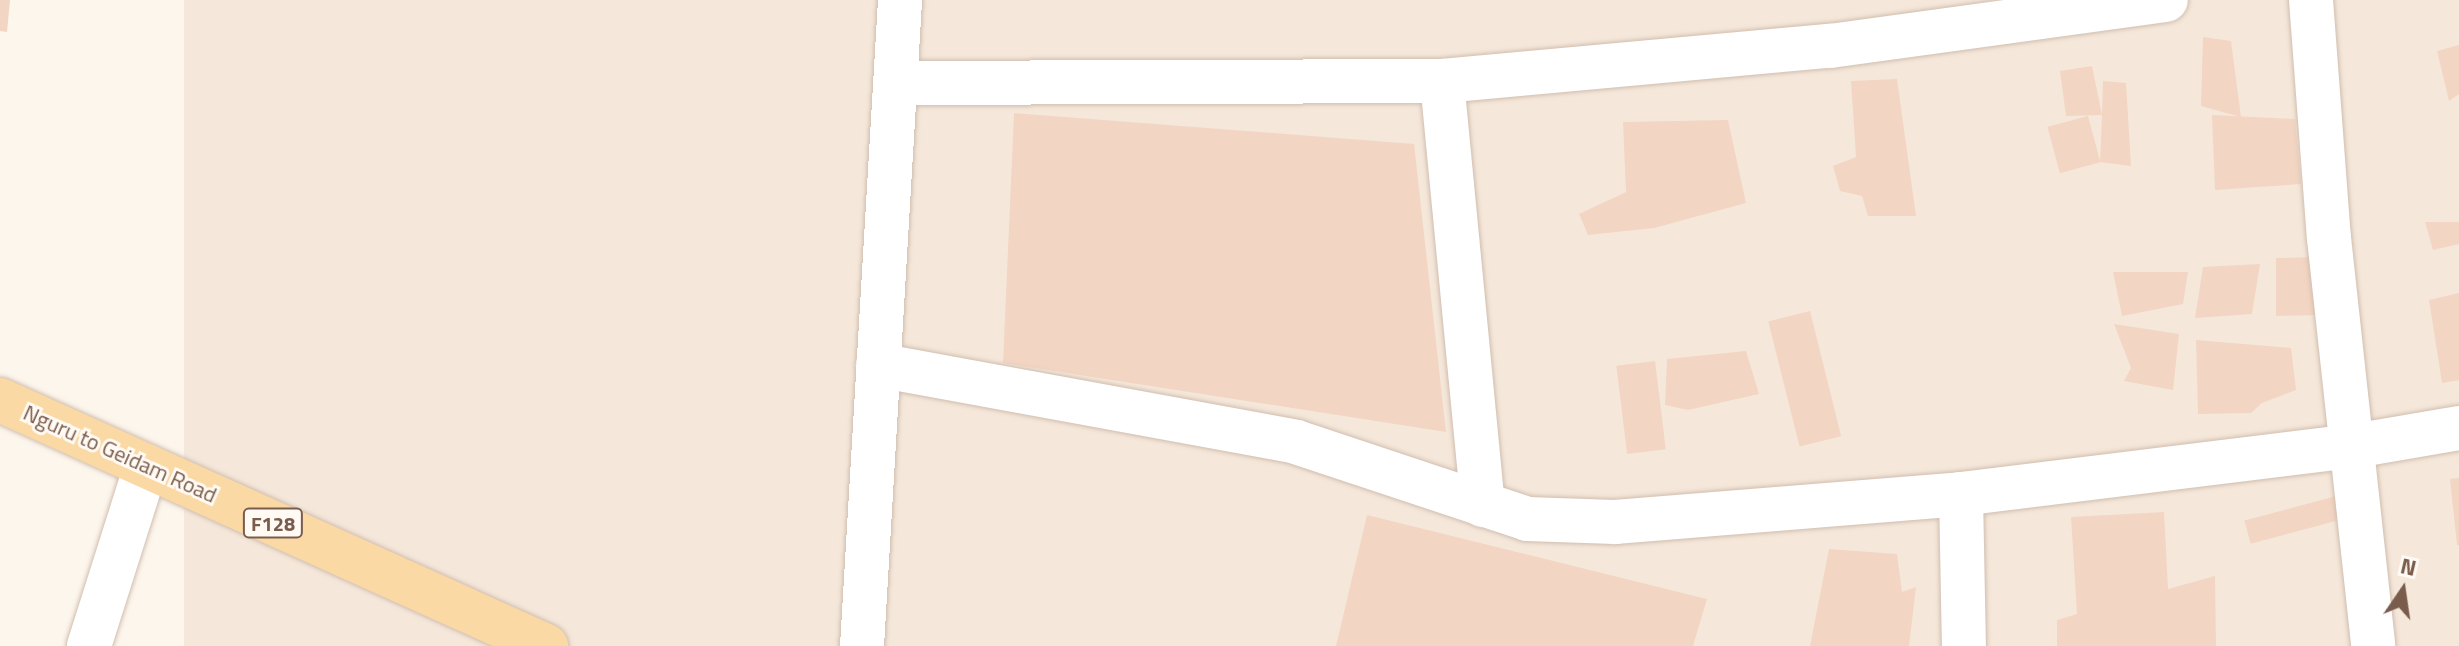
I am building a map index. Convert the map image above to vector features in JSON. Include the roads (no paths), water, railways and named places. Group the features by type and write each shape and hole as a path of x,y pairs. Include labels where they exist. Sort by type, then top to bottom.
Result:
{"main road":[{"name":"Nguru to Geidam Road","path":"0,400 546,646"}],"street":[{"path":"862,646 900,0"},
{"path":"895,83 1442,81 1830,46 2166,0"},
{"path":"2311,0 2329,238 2354,446 2373,646"},
{"path":"1442,81 1483,505"},
{"path":"878,365 1296,442 1527,519 1615,522 1961,494 2354,446 2459,428"},
{"path":"89,646 146,466"},
{"path":"1961,494 1964,646"}]}
